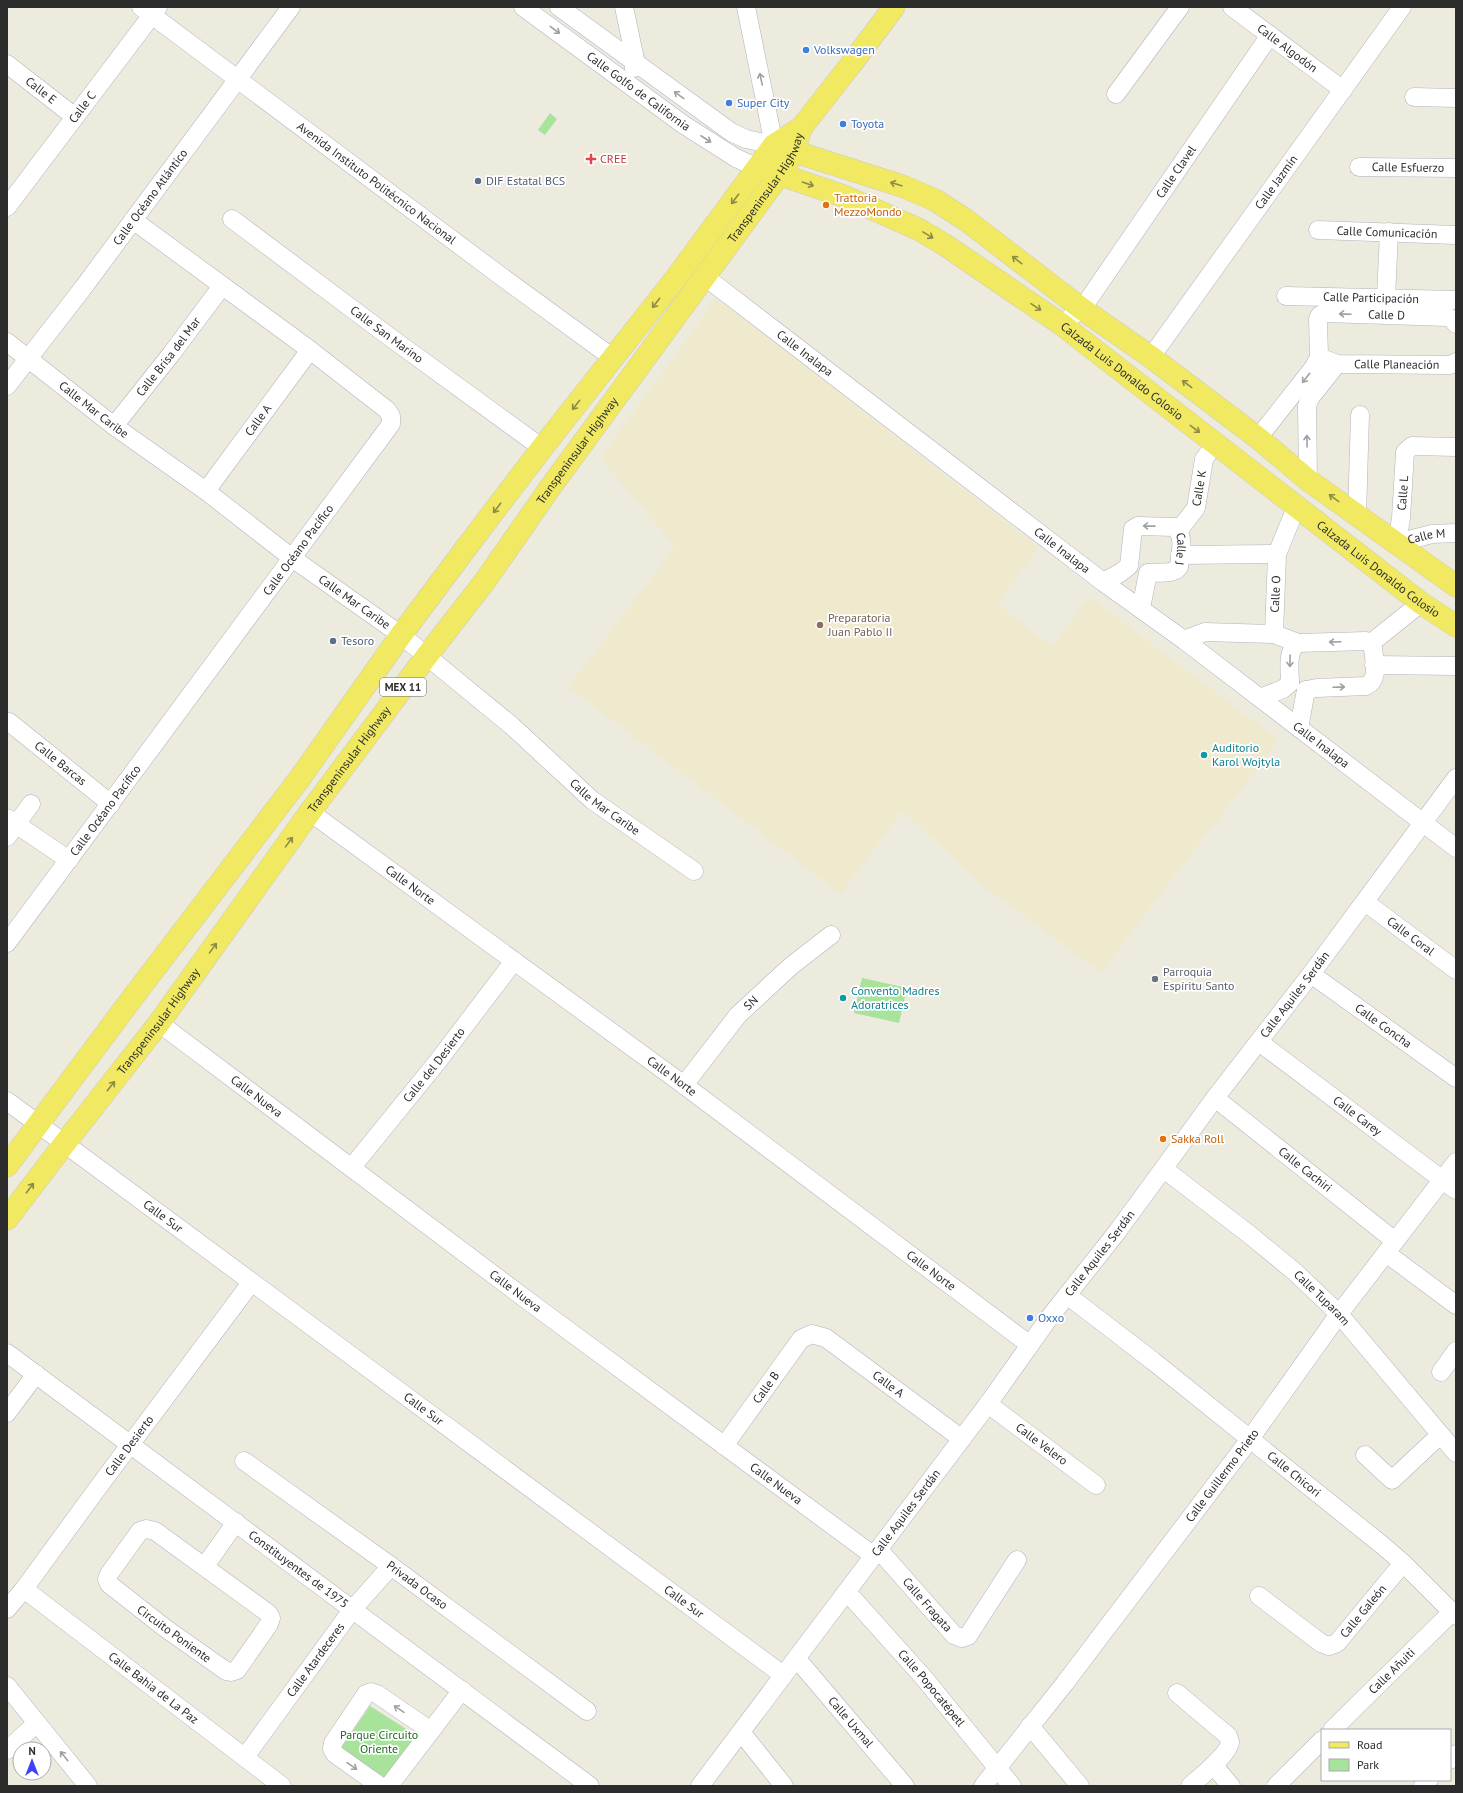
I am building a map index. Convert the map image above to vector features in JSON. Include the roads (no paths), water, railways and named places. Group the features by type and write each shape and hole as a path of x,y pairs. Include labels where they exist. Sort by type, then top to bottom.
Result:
{"main road":[{"name":"Transpeninsular Highway","path":"7,1166 300,778 402,635 542,448 613,358 758,168 784,148 801,128 894,7"},
{"name":"Transpeninsular Highway","path":"7,1219 64,1143 159,1023 310,812 485,581 552,485 780,174 784,148"},
{"path":"784,148 902,186 935,200 966,220 1082,309 1151,357 1258,438 1308,480 1397,543 1447,572 1456,586"},
{"name":"Calzada Luis Donaldo Colosio","path":"758,168 846,197 920,230 945,245 1061,324 1421,603 1456,626"},
{"path":"1297,506 1308,480"}],"street":[{"name":"Calle Océano Atlántico","path":"7,386 84,288 292,7"},
{"name":"Calle Golfo de California","path":"524,7 624,82 718,147 736,158 758,168"},
{"name":"Calle Golfo de California","path":"559,7 731,132 746,139 784,148"},
{"path":"624,7 636,64 624,82"},
{"path":"746,7 784,148"},
{"path":"1116,94 1180,7"},
{"name":"Calle Algodón","path":"1232,7 1343,90"},
{"name":"Calle Jazmín","path":"1151,357 1402,7"},
{"name":"Avenida Instituto Politécnico Nacional","path":"150,10 492,270 613,358"},
{"name":"Calle C","path":"8,203 75,117 150,10"},
{"name":"Calle Clavel","path":"1061,324 1082,309 1270,36"},
{"name":"Calle E","path":"7,64 75,117"},
{"path":"1414,97 1456,98"},
{"name":"Calle Esfuerzo","path":"1359,167 1456,168"},
{"name":"Calle San Marino","path":"232,219 387,335 542,448"},
{"name":"Calle Océano Pacífico","path":"10,933 69,860 111,804 206,673 391,424 391,416 387,410 310,350 133,220"},
{"name":"Calle Comunicación","path":"1318,230 1456,234"},
{"path":"1386,298 1388,232"},
{"name":"Calle Inalapa","path":"704,276 1103,582 1184,640 1456,848"},
{"name":"Calle Brisa del Mar","path":"114,426 172,353 222,286"},
{"name":"Calle Participación","path":"1286,296 1456,300"},
{"name":"Calle D","path":"1319,357 1318,319 1320,315 1448,317 1455,322"},
{"name":"Calle Mar Caribe","path":"7,342 114,426 206,491 292,558 402,635 426,657 512,726 592,800 694,871"},
{"name":"Calle A","path":"206,491 310,350"},
{"path":"1258,438 1314,367 1319,357 1337,364 1310,398 1307,406 1308,480"},
{"name":"Calle Planeación","path":"1337,364 1450,365 1456,362"},
{"path":"1358,515 1360,415"},
{"name":"Calle K","path":"1179,530 1196,508 1204,459 1216,444"},
{"name":"Calle L","path":"1397,543 1401,518 1405,452 1412,446 1456,447"},
{"path":"1180,555 1277,554 1297,506"},
{"name":"Calle J","path":"1129,566 1133,529 1138,526 1174,527 1179,530 1181,536 1179,567 1176,571 1148,573"},
{"name":"Calle M","path":"1397,543 1432,534 1456,533"},
{"name":"Calle O","path":"1274,634 1277,554"},
{"path":"1103,582 1129,566 1148,573 1141,608"},
{"path":"1371,643 1421,603"},
{"path":"1184,640 1205,632 1274,634 1298,643 1366,641 1371,643 1374,648 1375,678 1371,684 1366,686 1317,688 1306,690 1290,683"},
{"path":"1260,698 1283,689 1290,683 1290,655 1293,647 1298,643"},
{"path":"1374,665 1456,666"},
{"path":"1299,728 1306,690"},
{"name":"Calle Barcas","path":"9,722 111,804"},
{"name":"Calle Aquiles Serdán","path":"700,1786 962,1439 1067,1295 1164,1168 1215,1098 1365,902 1456,778"},
{"path":"30,804 10,826 69,860"},
{"name":"Calle Norte","path":"310,812 684,1085 1030,1345"},
{"name":"Calle Coral","path":"1365,902 1456,970"},
{"name":"SN","path":"684,1085 738,1015 791,966 831,935"},
{"name":"Calle del Desierto","path":"352,1168 438,1061 514,961"},
{"name":"Calle Concha","path":"1311,974 1456,1078"},
{"name":"Calle Nueva","path":"159,1023 531,1304 724,1446 876,1553"},
{"name":"Calle Carey","path":"1259,1042 1449,1185"},
{"name":"Calle Cachiri","path":"1215,1098 1456,1304"},
{"name":"Calle Sur","path":"7,1101 252,1284 783,1675"},
{"name":"Calle Guillermo Prieto","path":"983,1786 1065,1683 1250,1439 1339,1314 1390,1247 1449,1185 1456,1162"},
{"name":"Calle Tuparam","path":"1164,1168 1295,1272 1339,1314 1456,1454"},
{"name":"Calle Desierto","path":"7,1609 24,1589 252,1284"},
{"name":"Calle Chicori","path":"1067,1295 1403,1562 1454,1614"},
{"name":"Calle A","path":"812,1334 826,1338 962,1439"},
{"name":"Calle B","path":"724,1446 801,1340 812,1334"},
{"path":"1441,1372 1456,1350"},
{"name":"Constituyentes de 1975","path":"7,1353 590,1786"},
{"path":"7,1413 36,1374"},
{"name":"Calle Velero","path":"988,1404 1096,1485"},
{"path":"1365,1455 1392,1480 1440,1435"},
{"name":"Privada Ocaso","path":"244,1461 391,1566 587,1711"},
{"path":"205,1566 236,1522"},
{"name":"Circuito Poniente","path":"146,1529 155,1531 205,1566 268,1613 271,1618 269,1624 237,1670 231,1672 226,1671 165,1628 109,1584 108,1579 109,1574 140,1531 146,1529"},
{"name":"Calle Fragata","path":"876,1553 954,1635 962,1638 968,1636 1017,1560"},
{"name":"Calle Galeón","path":"1259,1596 1321,1643 1329,1646 1337,1643 1403,1562"},
{"name":"Calle Atardeceres","path":"245,1757 352,1610 391,1566"},
{"name":"Calle Bahia de La Paz","path":"24,1589 282,1786"},
{"name":"Calle Popocatépetl","path":"847,1592 924,1678 1012,1786"},
{"name":"Calle Añuiti","path":"1333,1729 1454,1614"},
{"name":"Calle Uxmal","path":"797,1658 905,1786"},
{"path":"7,1686 88,1786"},
{"path":"389,1786 462,1690"},
{"path":"380,1786 335,1754 332,1749 333,1743 366,1694 371,1692 377,1694 431,1731"},
{"path":"1177,1693 1228,1736 1230,1742 1228,1748 1214,1766 1190,1786"},
{"path":"7,1750 37,1723"},
{"path":"1030,1726 1080,1786"},
{"path":"741,1732 784,1786"},
{"path":"1276,1786 1321,1741"},
{"path":"1214,1766 1231,1786"}],"place":[{"name":"Volkswagen","path":"806,50"},
{"name":"Super City","path":"729,103"},
{"name":"Toyota","path":"843,124"},
{"name":"CREE","path":"591,159"},
{"name":"DIF Estatal BCS","path":"478,181"},
{"name":"Trattoria MezzoMondo","path":"826,205"},
{"name":"Preparatoria Juan Pablo II","path":"820,625"},
{"name":"Tesoro","path":"333,641"},
{"name":"Auditorio Karol Wojtyla","path":"1204,755"},
{"name":"Parroquia Espíritu Santo","path":"1155,979"},
{"name":"Convento Madres Adoratrices","path":"843,998"},
{"name":"Sakka Roll","path":"1163,1139"},
{"name":"Oxxo","path":"1030,1318"}],"park label":[{"name":"Parque Circuito Oriente","path":"379,1742"}]}
